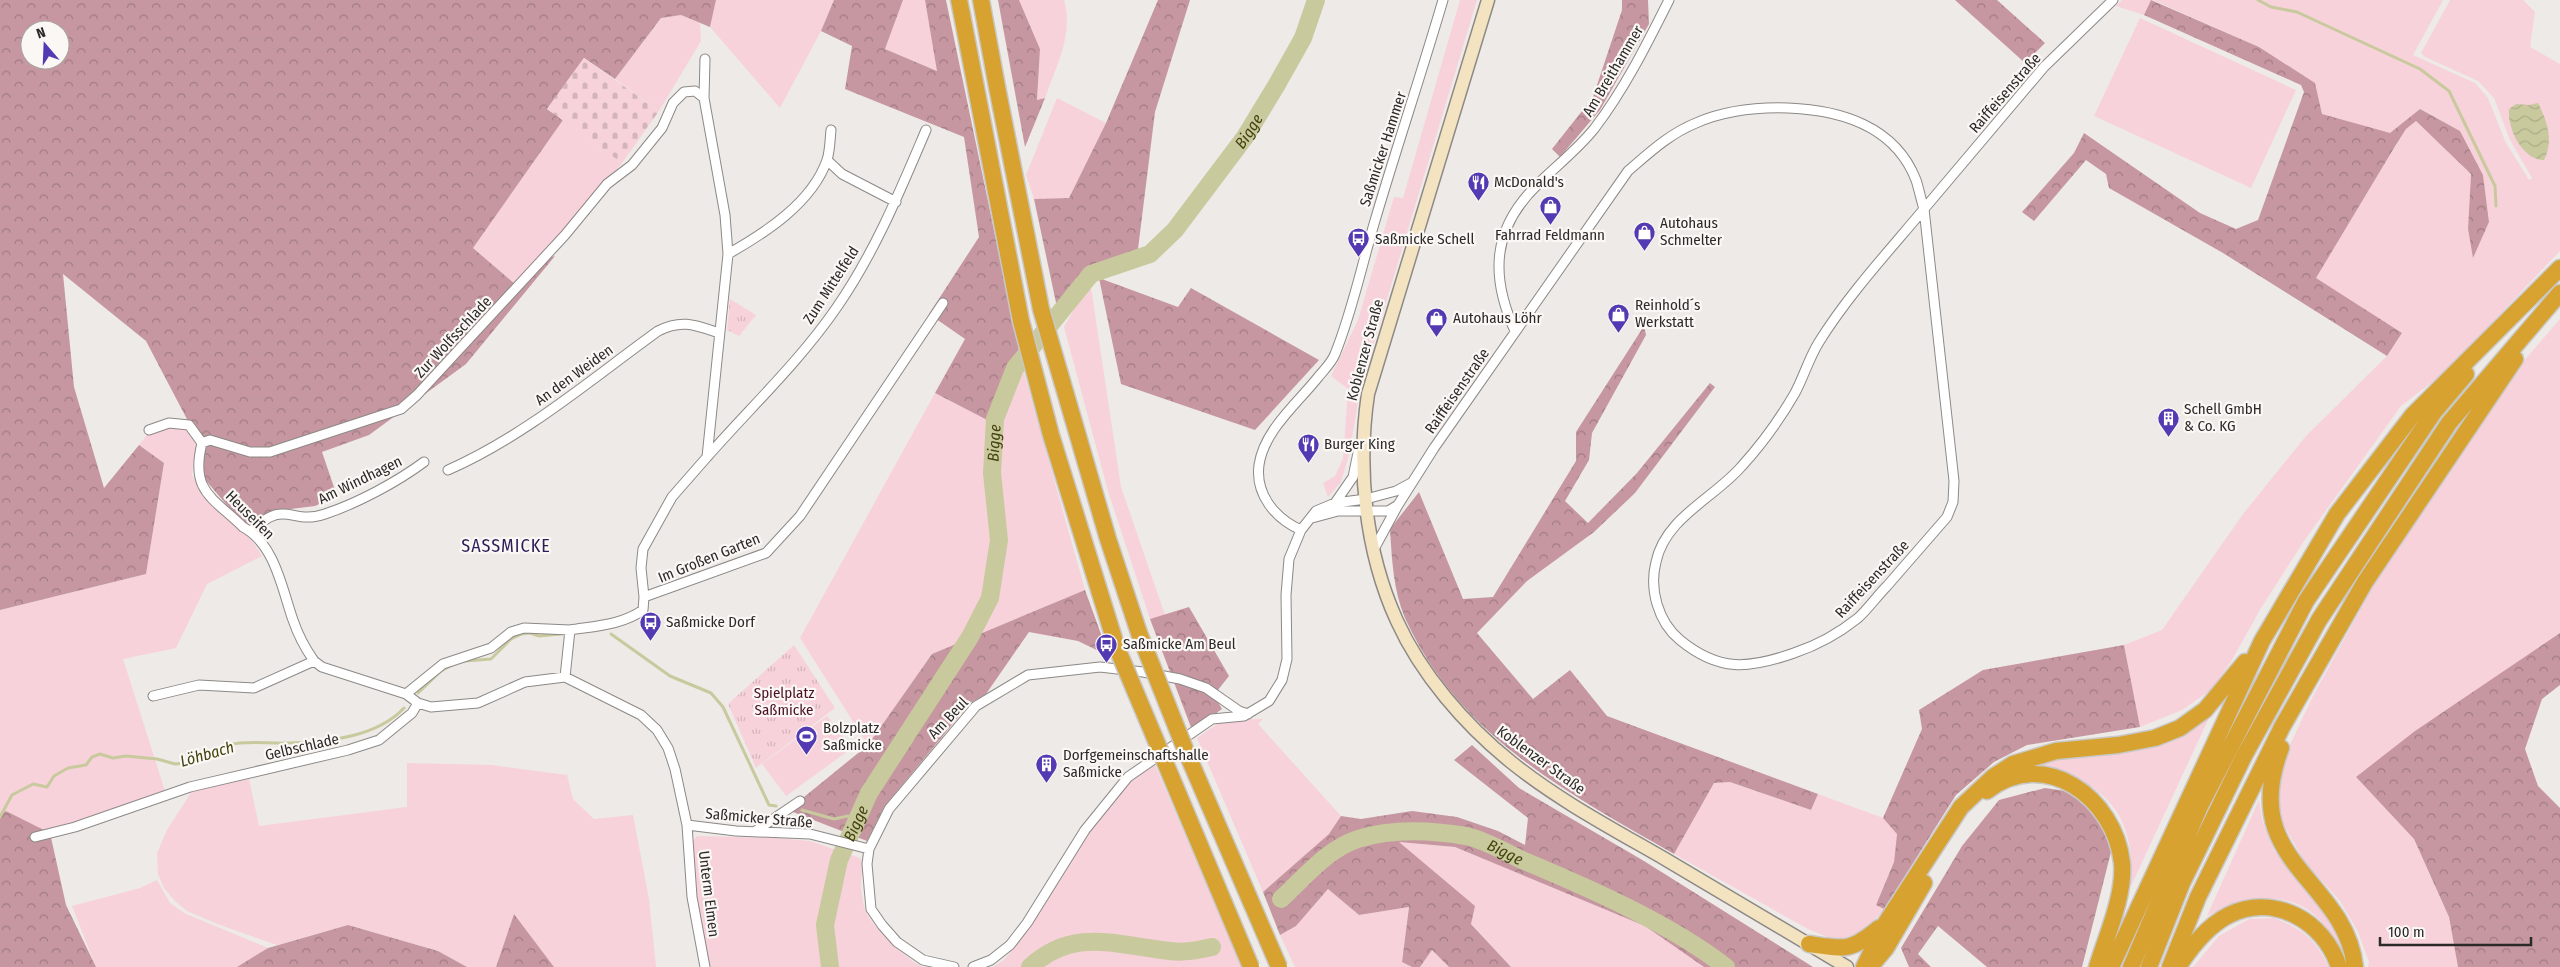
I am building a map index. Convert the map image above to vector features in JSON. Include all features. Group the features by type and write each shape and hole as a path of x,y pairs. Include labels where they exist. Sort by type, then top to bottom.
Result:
{"highway":[{"path":"983,7 1010,158 1041,310 1105,530 1140,634 1184,749 1279,967"},
{"path":"961,8 1021,320 1051,435 1118,648 1251,967"},
{"path":"2111,967 2262,641 2337,514 2412,416 2560,268"},
{"path":"2170,967 2198,897 2282,727 2310,677 2365,582 2558,295"},
{"path":"2149,967 2182,882 2235,773 2319,620 2449,423 2558,295"},
{"path":"2131,967 2200,806 2306,601 2434,412 2523,305"},
{"path":"1864,967 1885,924 1961,807 1992,776 2013,764 2056,751 2146,740 2180,728 2205,710 2262,641"},
{"path":"2310,677 2275,764 2270,795 2271,815 2278,838 2303,876 2334,914 2343,930 2355,967"},
{"path":"1870,967 1886,948 1964,815 1989,789 2020,776 2051,776 2075,786 2095,801 2106,816 2114,833 2122,864 2118,898 2097,967"},
{"path":"2178,967 2192,946 2216,924 2229,915 2259,908 2276,908 2306,920 2330,946 2339,967"},
{"path":"1809,944 1843,948 1860,944 1885,924"},
{"path":"1886,948 1885,957 1888,967"}],"main road":[{"name":"Koblenzer Straße","path":"1488,0 1377,361 1368,394 1362,431 1366,505 1374,549 1397,621 1419,660 1435,682 1481,736 1511,762 1547,788 1847,967"}],"street":[{"name":"Saßmicker Hammer","path":"1302,530 1291,525 1271,509 1261,489 1259,468 1263,448 1278,424 1334,358 1349,319 1373,226 1443,0"},
{"name":"Am Breithammer","path":"1515,331 1505,308 1499,283 1499,256 1504,232 1515,210 1532,190 1570,155 1594,129 1614,100 1669,0"},
{"name":"Raiffeisenstraße","path":"1374,549 1398,505 1406,496 1411,483 1628,171 1657,145 1694,124 1724,113 1771,108 1820,109 1848,116 1867,126 1890,143 1905,160 1915,179 1924,209 1954,481 1953,502 1947,517 1860,616 1838,634 1814,646 1762,664 1742,665 1715,661 1694,651 1674,636 1661,616 1653,590 1655,562 1663,541 1684,516 1740,468 1769,434 1795,392 1818,345 1842,307 1924,209 2044,67 2113,0"},
{"path":"644,597 641,568 643,549 672,497 707,457 728,254 725,215 704,98 705,59"},
{"name":"Zur Wolfsschlade","path":"202,443 210,440 250,452 270,452 401,409 423,390 552,249 607,184 632,165 662,128 673,103 684,92 695,91 704,98"},
{"path":"728,254 753,240 792,210 817,178 827,160 831,130"},
{"name":"Zum Mittelfeld","path":"707,457 804,349 838,306 896,202 926,130"},
{"path":"827,160 842,174 896,202"},
{"name":"Im Großen Garten","path":"570,630 620,621 634,616 643,610 644,597 766,553 800,516 943,303"},
{"name":"An den Weiden","path":"448,470 476,458 515,435 658,331 673,324 691,324 719,333"},
{"path":"149,430 169,423 189,425 202,443"},
{"path":"1335,503 1353,477 1362,431"},
{"name":"Heuseifen","path":"202,443 197,467 202,485 243,527 251,531 268,553 284,586 293,620 304,646 314,661"},
{"name":"Am Windhagen","path":"251,531 263,520 275,513 288,513 308,517 325,514 401,479 424,462"},
{"path":"1312,518 1366,505 1411,483"},
{"path":"973,967 991,960 1010,945 1027,924 1085,830 1128,777 1212,719 1251,713 1269,701 1282,680 1287,658 1287,574 1294,544 1316,511 1335,503 1366,505 1388,511 1398,505"},
{"path":"154,696 200,685 254,688 314,661 322,667 406,694 418,703 432,707 470,705 525,682 565,677 570,630 524,628 512,632 491,648 443,664 406,694"},
{"name":"Am Beul","path":"954,967 923,960 897,942 882,925 871,909 868,898 868,849 889,809 976,706 1028,674 1100,667 1180,679 1206,688 1239,711 1251,713"},
{"name":"Saßmicker Straße","path":"565,677 641,715 657,730 668,748 675,769 687,825 810,834 868,849"},
{"name":"Gelbschlade","path":"36,837 75,827 190,787 348,750 379,740 412,713 418,703"},
{"path":"756,831 800,801"},
{"name":"Unterm Elmen","path":"687,825 692,897 705,967"}],"green space":[{"path":"0,0 716,0 710,27 681,15 661,18 615,79 584,58 547,109 563,120 473,248 516,285 545,259 555,256 466,364 369,435 322,452 337,496 315,506 275,511 251,528 231,510 202,476 204,442 189,423 146,341 63,274 74,387 104,488 139,445 164,463 146,574 0,610"},
{"path":"716,0 834,0 821,31 780,108 710,27"},
{"path":"834,0 903,0 885,49 937,71 925,0 946,0 1023,369 991,422 935,393 965,339 929,314 979,237 964,137 845,89 852,46 821,31"},
{"path":"903,0 925,0 938,71 885,49"},
{"path":"998,0 1019,0 1040,49 1037,100 1045,98 1025,147"},
{"path":"1019,0 1064,0 1067,13 1065,38 1058,62 1045,98 1037,100 1040,49"},
{"path":"1158,0 1190,0 1155,112 1138,249 1089,268 1058,312 1034,199 1069,198 1106,123"},
{"path":"1460,0 1477,0 1360,389 1350,451 1341,482 1328,497 1323,483 1335,476 1343,459 1348,389 1331,376 1358,320 1394,197 1403,198"},
{"path":"1622,0 1648,0 1649,24 1600,110 1560,157 1552,149 1593,97 1622,10"},
{"path":"1955,0 1997,0 2045,43 2025,63"},
{"path":"2122,0 2151,0 2144,15 2116,6"},
{"path":"2151,0 2259,47 2315,83 2322,114 2390,133 2420,109 2460,131 2483,175 2489,222 2473,258 2468,229 2471,174 2416,121 2406,129 2316,278 2402,333 2387,356 2223,253 2109,188 2106,174 2086,160 2034,221 2022,212 2074,153 2084,133 2200,213 2236,229 2258,220 2304,92 2301,85 2144,15"},
{"path":"2153,0 2443,0 2413,55 2475,83 2488,98 2505,141 2529,180 2532,178 2510,140 2494,98 2478,81 2425,57 2421,53 2450,0 2523,0 2535,12 2530,47 2560,64 2560,251 2444,373 2401,406 2304,541 2261,608 2232,660 2211,690 2182,710 2140,727 2124,645 2162,630 2243,514 2306,436 2387,356 2402,334 2315,278 2406,129 2416,121 2471,174 2468,229 2473,257 2489,222 2483,175 2460,131 2420,109 2390,134 2322,114 2315,83 2259,47"},
{"path":"681,15 700,23 701,41 659,111 615,79 661,18"},
{"path":"2140,18 2296,90 2251,188 2094,116"},
{"path":"584,58 659,111 622,163 547,109"},
{"path":"1057,98 1106,123 1069,198 1034,199 1026,175"},
{"path":"563,120 622,163 516,285 473,248"},
{"path":"1099,278 1178,307 1191,288 1319,360 1255,430 1121,384"},
{"path":"1090,281 1121,487 1165,615 1150,619 1108,491 1064,327"},
{"path":"730,299 756,315 739,336 727,330"},
{"path":"2560,319 2560,633 2356,777 2414,839 2449,917 2458,967 2368,967 2369,962 2358,932 2340,901 2304,861 2281,820 2278,787 2288,749 2314,694 2380,574 2510,377"},
{"path":"1644,326 1646,335 1592,433 1589,460 1565,501 1588,523 1637,473 1710,383 1715,387 1635,493 1594,532 1527,581 1477,633 1533,699 1570,670 1607,716 1818,794 1811,810 1730,782 1714,783 1674,854 1556,784 1485,728 1454,696 1427,660 1405,618 1398,596 1392,563 1390,529 1419,492 1463,599 1493,597 1576,461 1576,432"},
{"path":"1023,369 1085,590 932,654 868,745 800,638 935,393 991,422"},
{"path":"169,425 188,427 196,445 192,475 206,499 248,535 262,556 207,584 176,648 123,659 166,794 75,825 44,830 6,811 0,814 0,610 146,574 164,463 139,445 150,431"},
{"path":"1085,590 1109,656 1078,641 1029,632 986,694 970,703 884,807 867,841 788,810 868,745 932,654"},
{"path":"1189,607 1229,676 1214,695 1222,709 1192,730 1150,619"},
{"path":"2560,633 2560,685 2542,699 2525,749 2538,786 2560,808 2560,967 2458,967 2449,917 2414,839 2356,777 2415,731"},
{"name":"Spielplatz Saßmicke","path":"794,645 835,708 756,768 728,704"},
{"path":"2124,645 2140,727 2027,745 1994,762 1956,795 1884,909 1876,905 1894,862 1897,834 1883,818 1922,729 1919,710 1983,670"},
{"name":"Bolzplatz Saßmicke","path":"827,716 852,748 786,796 762,764"},
{"path":"1263,719 1258,724 1341,816 1330,834 1263,892 1197,738 1223,720"},
{"path":"2208,720 2131,886 2131,854 2124,826 2116,810 2092,787 2078,779 2045,769 2027,767"},
{"path":"1472,745 1519,788 1644,861 1813,967 1704,967 1645,926 1455,847 1399,842 1475,906 1471,924 1511,967 1449,967 1432,950 1420,967 1412,967 1402,962 1409,907 1359,915 1328,889 1296,926 1280,935 1263,892 1329,834 1341,816 1361,819 1412,811 1457,817 1498,831 1525,845 1528,818 1454,760"},
{"path":"407,763 492,765 567,775 573,799 594,819 633,815 649,899 656,967 554,967 514,914 496,967 467,967 438,951 348,925 277,945 187,911 164,888 158,874 157,853 167,830 192,791 249,779 259,826 407,807"},
{"path":"1155,765 1242,967 993,967 1004,960 1012,950 1089,833 1130,782"},
{"path":"1730,782 1811,810 1818,794 1883,818 1897,833 1894,862 1876,905 1884,909 1865,931 1837,941 1808,929 1674,854 1714,783"},
{"path":"2045,788 2073,792 2096,813 2112,848 2082,967 1987,967 1938,926 1918,954 1931,967 1909,967 1901,948 1962,846 1999,800"},
{"path":"2259,800 2262,820 2274,850 2323,911 2342,940 2348,961 2335,938 2321,921 2306,909 2290,901 2272,899 2253,901 2231,906 2207,916"},
{"path":"6,811 50,833 66,905 96,967 0,967 0,814"},
{"path":"697,836 777,838 810,841 860,858 862,866 862,897 870,918 901,952 924,967 707,967 694,898 690,845"},
{"path":"1397,842 1455,847 1645,926 1704,967 1511,967"},
{"path":"157,880 170,903 184,913 268,948 237,967 96,967 72,906 140,888"},
{"path":"1328,889 1359,915 1409,907 1402,962 1412,967 1295,967 1280,935 1296,926"},
{"path":"514,914 554,967 496,967"},
{"path":"2274,918 2301,931 2307,936 2329,967 2193,967 2219,936 2249,919"},
{"path":"348,925 438,951 467,967 237,967 268,948"},
{"path":"1432,950 1449,967 1420,967"}],"water":[{"path":"2538,103 2544,116 2549,138 2549,145 2544,160 2536,159 2523,149 2513,133 2509,117 2509,109 2516,104 2529,105"}],"waterway":[{"name":"Bigge","path":"830,967 825,925 839,860 869,793 970,637 990,598 999,540 992,473 995,419 1015,368 1091,274 1150,254 1175,230 1245,137 1303,38 1316,0"},
{"path":"2258,0 2271,7 2297,12 2420,69 2449,91 2495,186 2496,206"},
{"path":"465,661 491,659 511,639 522,634 530,633 539,636 561,634"},
{"path":"611,634 670,676 711,693 723,707 769,805 776,806"},
{"path":"418,693 441,671 454,664"},
{"name":"Löhbach","path":"0,817 12,795 33,784 47,787 54,776 68,768 86,765 92,757 100,754 113,758 126,756 157,759 175,764 186,763 195,755 204,755 224,746 235,744 320,741 351,736 380,726 404,708"},
{"path":"802,810 834,819 848,816 857,820"},
{"name":"Bigge","path":"1281,899 1326,857 1358,839 1371,835 1412,831 1466,836 1488,843 1654,921 1704,951 1726,967"},
{"name":"Bigge","path":"1030,967 1047,954 1063,946 1080,943 1114,943 1175,952 1212,947"}],"place":[{"name":"McDonald's","path":"1478,201"},
{"name":"Fahrrad Feldmann","path":"1550,225"},
{"name":"Autohaus Schmelter","path":"1644,251"},
{"name":"Saßmicke Schell","path":"1359,258"},
{"name":"Reinhold´s Werkstatt","path":"1619,333"},
{"name":"Autohaus Löhr","path":"1437,337"},
{"name":"Schell GmbH & Co. KG","path":"2168,437"},
{"name":"Burger King","path":"1308,463"},
{"name":"Saßmicke Dorf","path":"650,641"},
{"name":"Saßmicke Am Beul","path":"1107,663"},
{"name":"Bolzplatz Saßmicke","path":"807,756"},
{"name":"Dorfgemeinschaftshalle Saßmicke","path":"1047,783"}],"district":[{"name":"SASSMICKE","path":"506,546"}]}
